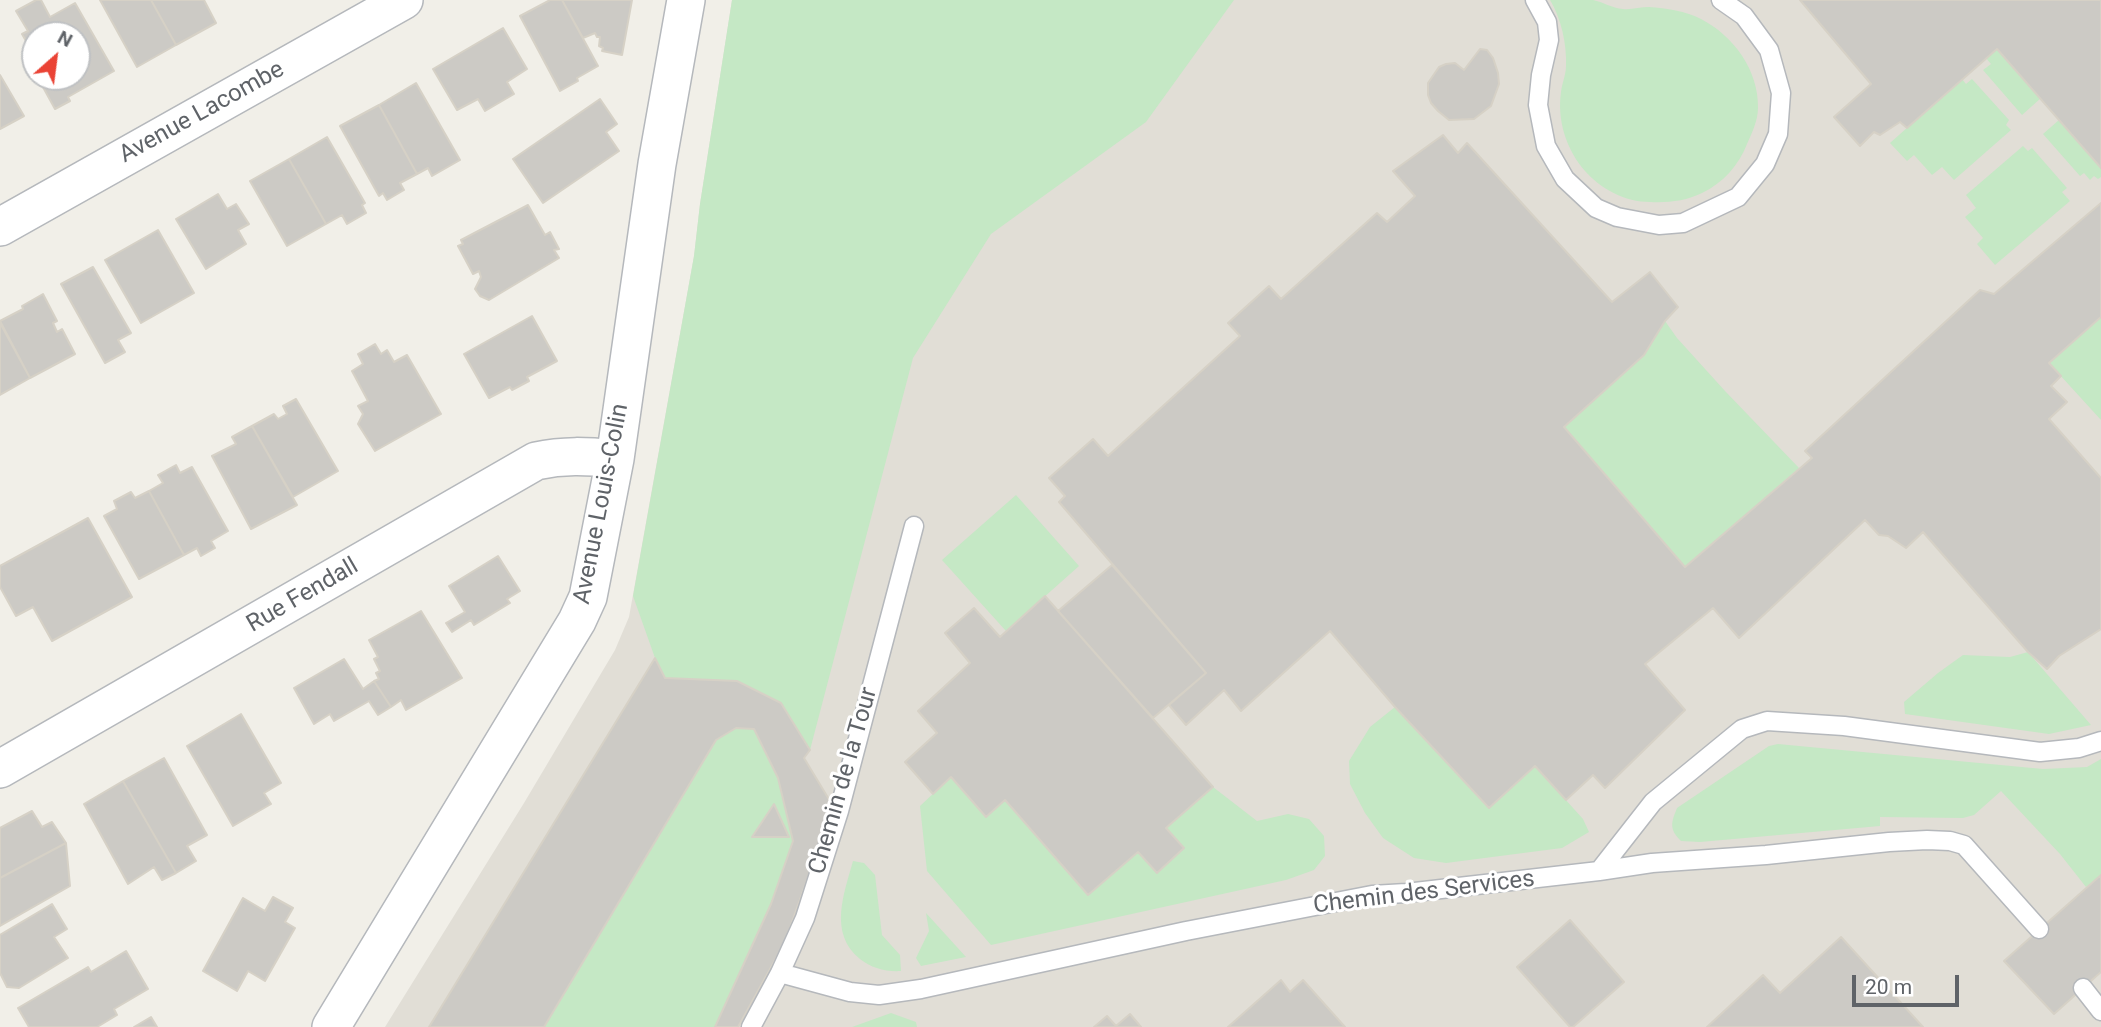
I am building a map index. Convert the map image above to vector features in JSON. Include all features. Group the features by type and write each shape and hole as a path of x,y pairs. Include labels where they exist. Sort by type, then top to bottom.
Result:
{"street":[{"name":"Avenue Lacombe","path":"0,227 404,0"},
{"name":"Avenue Louis-Colin","path":"331,1027 577,621 590,587 615,459 657,164 686,0"},
{"name":"Rue Fendall","path":"0,769 536,461 558,456 615,459"}],"lane":[{"path":"1535,0 1547,22 1549,40 1538,105 1546,146 1565,179 1596,208 1617,218 1659,225 1683,223 1738,197 1765,164 1778,134 1781,93 1769,50 1744,16 1721,0"},
{"name":"Chemin de la Tour","path":"751,1027 805,918 839,811 914,526"},
{"path":"1599,871 1653,802 1742,729 1767,721 1844,726 2040,752 2079,748 2101,741"},
{"name":"Chemin des Services","path":"780,973 850,992 879,995 921,989 1186,931 1372,895 1652,863 1927,839 1964,845 2039,929"},
{"path":"2083,988 2101,1011"}],"shaded area":[{"path":"732,0 2101,0 2101,1027 385,1027 524,803 615,650 629,617 694,256"}],"green space":[{"path":"732,0 1234,0 1146,122 991,234 913,358 810,750 665,678 633,596 694,256"},
{"path":"1550,0 1593,0 1623,9 1649,7 1676,10 1701,19 1724,35 1749,68 1758,108 1744,152 1729,173 1717,184 1696,196 1663,202 1623,197 1591,178 1578,162 1564,134 1560,103 1566,69 1565,49 1560,23"},
{"path":"1997,49 2041,98 2022,115 1983,70 1991,64 1986,58"},
{"path":"1962,79 1966,84 1972,79 2009,120 2006,125 2011,130 1954,180 1942,167 1932,175 1914,155 1907,161 1890,143"},
{"path":"2059,120 2101,168 2101,177 2098,179 2094,176 2090,180 2084,173 2080,176 2043,134"},
{"path":"2023,146 2028,151 2032,148 2067,188 2062,192 2070,201 1995,265 1977,244 1983,238 1965,217 1976,208 1966,195"},
{"path":"2101,317 2101,420 2049,363"},
{"path":"1665,321 1725,391 1799,468 1685,567 1564,427 1644,355"},
{"path":"1016,495 1079,566 1006,631 942,560"},
{"path":"2028,652 2091,725 2049,734 1905,714 1904,702 1963,655 2010,657"},
{"path":"1395,707 1488,808 1535,766 1583,819 1589,832 1562,848 1446,863 1414,858 1383,838 1365,813 1350,784 1349,761 1370,727"},
{"path":"736,728 754,729 778,778 793,841 771,904 715,1027 544,1027 716,740"},
{"path":"1778,744 2043,769 2087,767 2101,759 2101,875 2086,887 2060,854 2001,791 1974,815 1963,818 1880,817 1880,826 1700,842 1681,841 1672,826 1677,808 1769,746"},
{"path":"951,777 985,816 1005,800 1088,895 1138,852 1157,872 1184,848 1166,828 1213,787 1257,821 1288,814 1309,819 1324,836 1325,856 1314,870 1286,880 991,945 927,871 920,806"},
{"path":"853,861 864,863 875,875 882,935 900,955 901,971 869,965 850,949 844,937 841,913"},
{"path":"926,913 966,957 921,966 916,958 929,931"},
{"path":"891,1013 916,1022 917,1027 852,1027"}],"building":[{"path":"41,0 50,17 75,3 85,21 22,21 16,11"},
{"path":"100,0 151,0 176,45 137,67"},
{"path":"151,0 204,0 216,23 176,45"},
{"path":"550,0 562,0 598,66 560,91 520,16"},
{"path":"562,0 632,0 622,55 602,51 603,48 599,46 600,37 595,33 583,38"},
{"path":"1800,0 2101,0 2101,168 1997,49 1907,128 1900,122 1880,135 1874,132 1860,146 1834,117 1871,84"},
{"path":"503,28 527,69 507,82 514,94 485,111 478,99 457,110 433,69"},
{"path":"91,31 114,71 91,84"},
{"path":"1480,49 1487,50 1493,58 1498,73 1499,84 1491,106 1474,119 1449,120 1431,103 1428,83 1439,67 1446,64 1455,63 1464,70"},
{"path":"0,75 24,116 0,129"},
{"path":"416,83 460,160 432,176 428,168 417,174 379,105"},
{"path":"45,91 79,91 68,97 70,101 55,109"},
{"path":"600,99 617,124 606,132 619,151 543,203 513,159"},
{"path":"379,105 417,174 400,183 404,190 387,200 383,193 379,196 340,126"},
{"path":"1443,135 1458,153 1467,143 1612,302 1650,272 1678,307 1665,321 1644,355 1564,427 1685,567 1812,458 1805,451 1980,290 1994,294 2101,203 2101,317 2049,363 2061,376 2051,386 2067,402 2049,419 2101,478 2101,629 2059,656 2047,669 2028,652 1923,532 1906,548 1888,536 1879,535 1865,520 1739,638 1713,608 1645,664 1685,710 1605,788 1593,775 1566,800 1535,766 1489,808 1395,707 1330,631 1241,711 1224,690 1186,725 1169,705 1206,673 1059,502 1065,496 1049,478 1093,439 1108,456 1240,336 1228,323 1269,286 1281,299 1377,213 1387,222 1415,196 1393,171"},
{"path":"327,137 365,203 362,205 366,213 347,224 342,215 326,224 289,159"},
{"path":"289,159 326,224 287,246 250,181"},
{"path":"218,194 227,209 236,204 249,224 238,230 246,244 206,269 176,219"},
{"path":"528,205 545,235 550,232 559,249 554,250 559,258 489,300 480,296 475,289 481,277 479,271 473,274 458,246 463,244 461,240"},
{"path":"158,230 194,293 141,323 105,260"},
{"path":"93,267 131,333 118,340 125,352 105,363 61,284"},
{"path":"43,294 57,321 53,323 57,332 62,329 75,354 30,378 0,321"},
{"path":"532,316 557,361 527,377 529,381 489,398 464,354"},
{"path":"0,323 30,378 0,395"},
{"path":"375,344 381,354 387,350 394,362 407,355 441,414 375,451 358,424 363,414 358,406 368,401 352,371 363,364 358,354"},
{"path":"296,399 338,471 293,497 252,426 274,414 278,419 287,414 283,406"},
{"path":"252,426 297,505 251,529 212,456 236,444 232,437"},
{"path":"176,465 180,473 192,467 228,531 211,541 215,548 201,556 197,548 184,555 149,491 163,483 158,475"},
{"path":"149,491 184,555 139,579 104,516 117,509 114,501 131,492 135,498"},
{"path":"88,518 132,597 52,641 33,607 16,616 0,587 0,566"},
{"path":"498,556 520,591 507,599 510,603 474,625 471,620 452,632 446,623 465,612 449,586"},
{"path":"1112,565 1206,673 1153,718 1058,611"},
{"path":"1045,596 1213,787 1166,828 1184,848 1157,873 1138,852 1088,895 1005,800 986,817 951,777 933,794 905,762 937,733 918,711 970,663 945,633 974,608 1000,637"},
{"path":"421,611 462,678 406,710 401,700 391,707 374,681 379,679 376,673 380,671 374,659 378,657 369,640"},
{"path":"655,658 665,678 737,681 781,703 810,750 804,758 833,806 785,942 738,1027 715,1027 771,904 793,841 778,778 754,729 736,728 716,740 544,1027 429,1027"},
{"path":"344,659 363,689 374,681 391,707 378,715 369,701 334,721 330,714 314,724 294,688"},
{"path":"241,714 281,783 264,793 271,804 233,826 187,746"},
{"path":"164,758 207,835 187,846 196,861 176,873 123,781"},
{"path":"123,781 176,873 162,880 154,867 128,884 84,804"},
{"path":"774,804 789,837 752,837"},
{"path":"32,811 42,827 52,822 66,843 0,878 0,828"},
{"path":"66,843 70,886 0,926 0,878"},
{"path":"2101,875 2101,972 2054,1014 2004,961"},
{"path":"273,897 293,908 285,922 295,928 265,981 248,971 237,991 203,971 243,898 265,911"},
{"path":"52,904 67,929 54,937 68,958 19,988 7,987 0,973 0,935"},
{"path":"1570,920 1624,982 1573,1027 1570,1027 1517,967"},
{"path":"1841,937 1923,1027 1707,1027 1763,975 1780,993"},
{"path":"126,951 148,989 114,1009 117,1015 97,1027 29,1027 18,1008 88,967 91,972"},
{"path":"1281,980 1290,992 1303,980 1345,1027 1228,1027"},
{"path":"1130,1014 1141,1027 1094,1027 1107,1016 1116,1026"},
{"path":"151,1017 157,1027 134,1027"}]}
